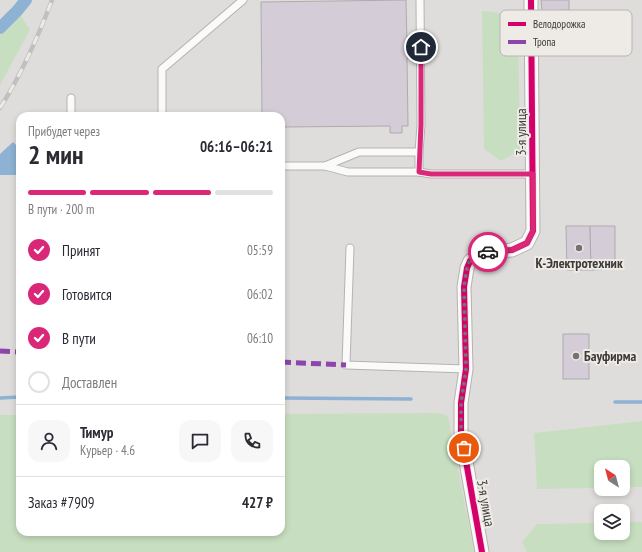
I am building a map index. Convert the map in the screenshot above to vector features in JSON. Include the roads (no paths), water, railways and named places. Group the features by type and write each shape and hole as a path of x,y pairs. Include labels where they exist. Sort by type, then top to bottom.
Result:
{"street":[{"name":"3-я улица","path":"532,0 532,10"},
{"name":"3-я улица","path":"482,552 461,433 461,403 466,369 464,286 470,260 480,254 512,250 527,243 533,231 532,56"}],"lane":[{"path":"162,112 162,69 243,0"},
{"path":"419,172 421,125 420,0"},
{"path":"71,98 71,112"},
{"path":"325,166 359,152 419,152"},
{"path":"285,166 325,166 348,172 533,174"},
{"path":"350,248 346,365 466,369"}],"water":[{"path":"13,142 16,145 16,175 0,175 0,154"}],"waterway":[{"path":"0,28 26,0"},
{"path":"0,398 16,397"},
{"path":"285,398 411,399"},
{"path":"615,402 642,402"}],"railway":[{"path":"0,108 29,56 52,0"}],"place":[{"name":"К-Электротехник","path":"579,248"},
{"name":"Бауфирма","path":"576,356"}]}
